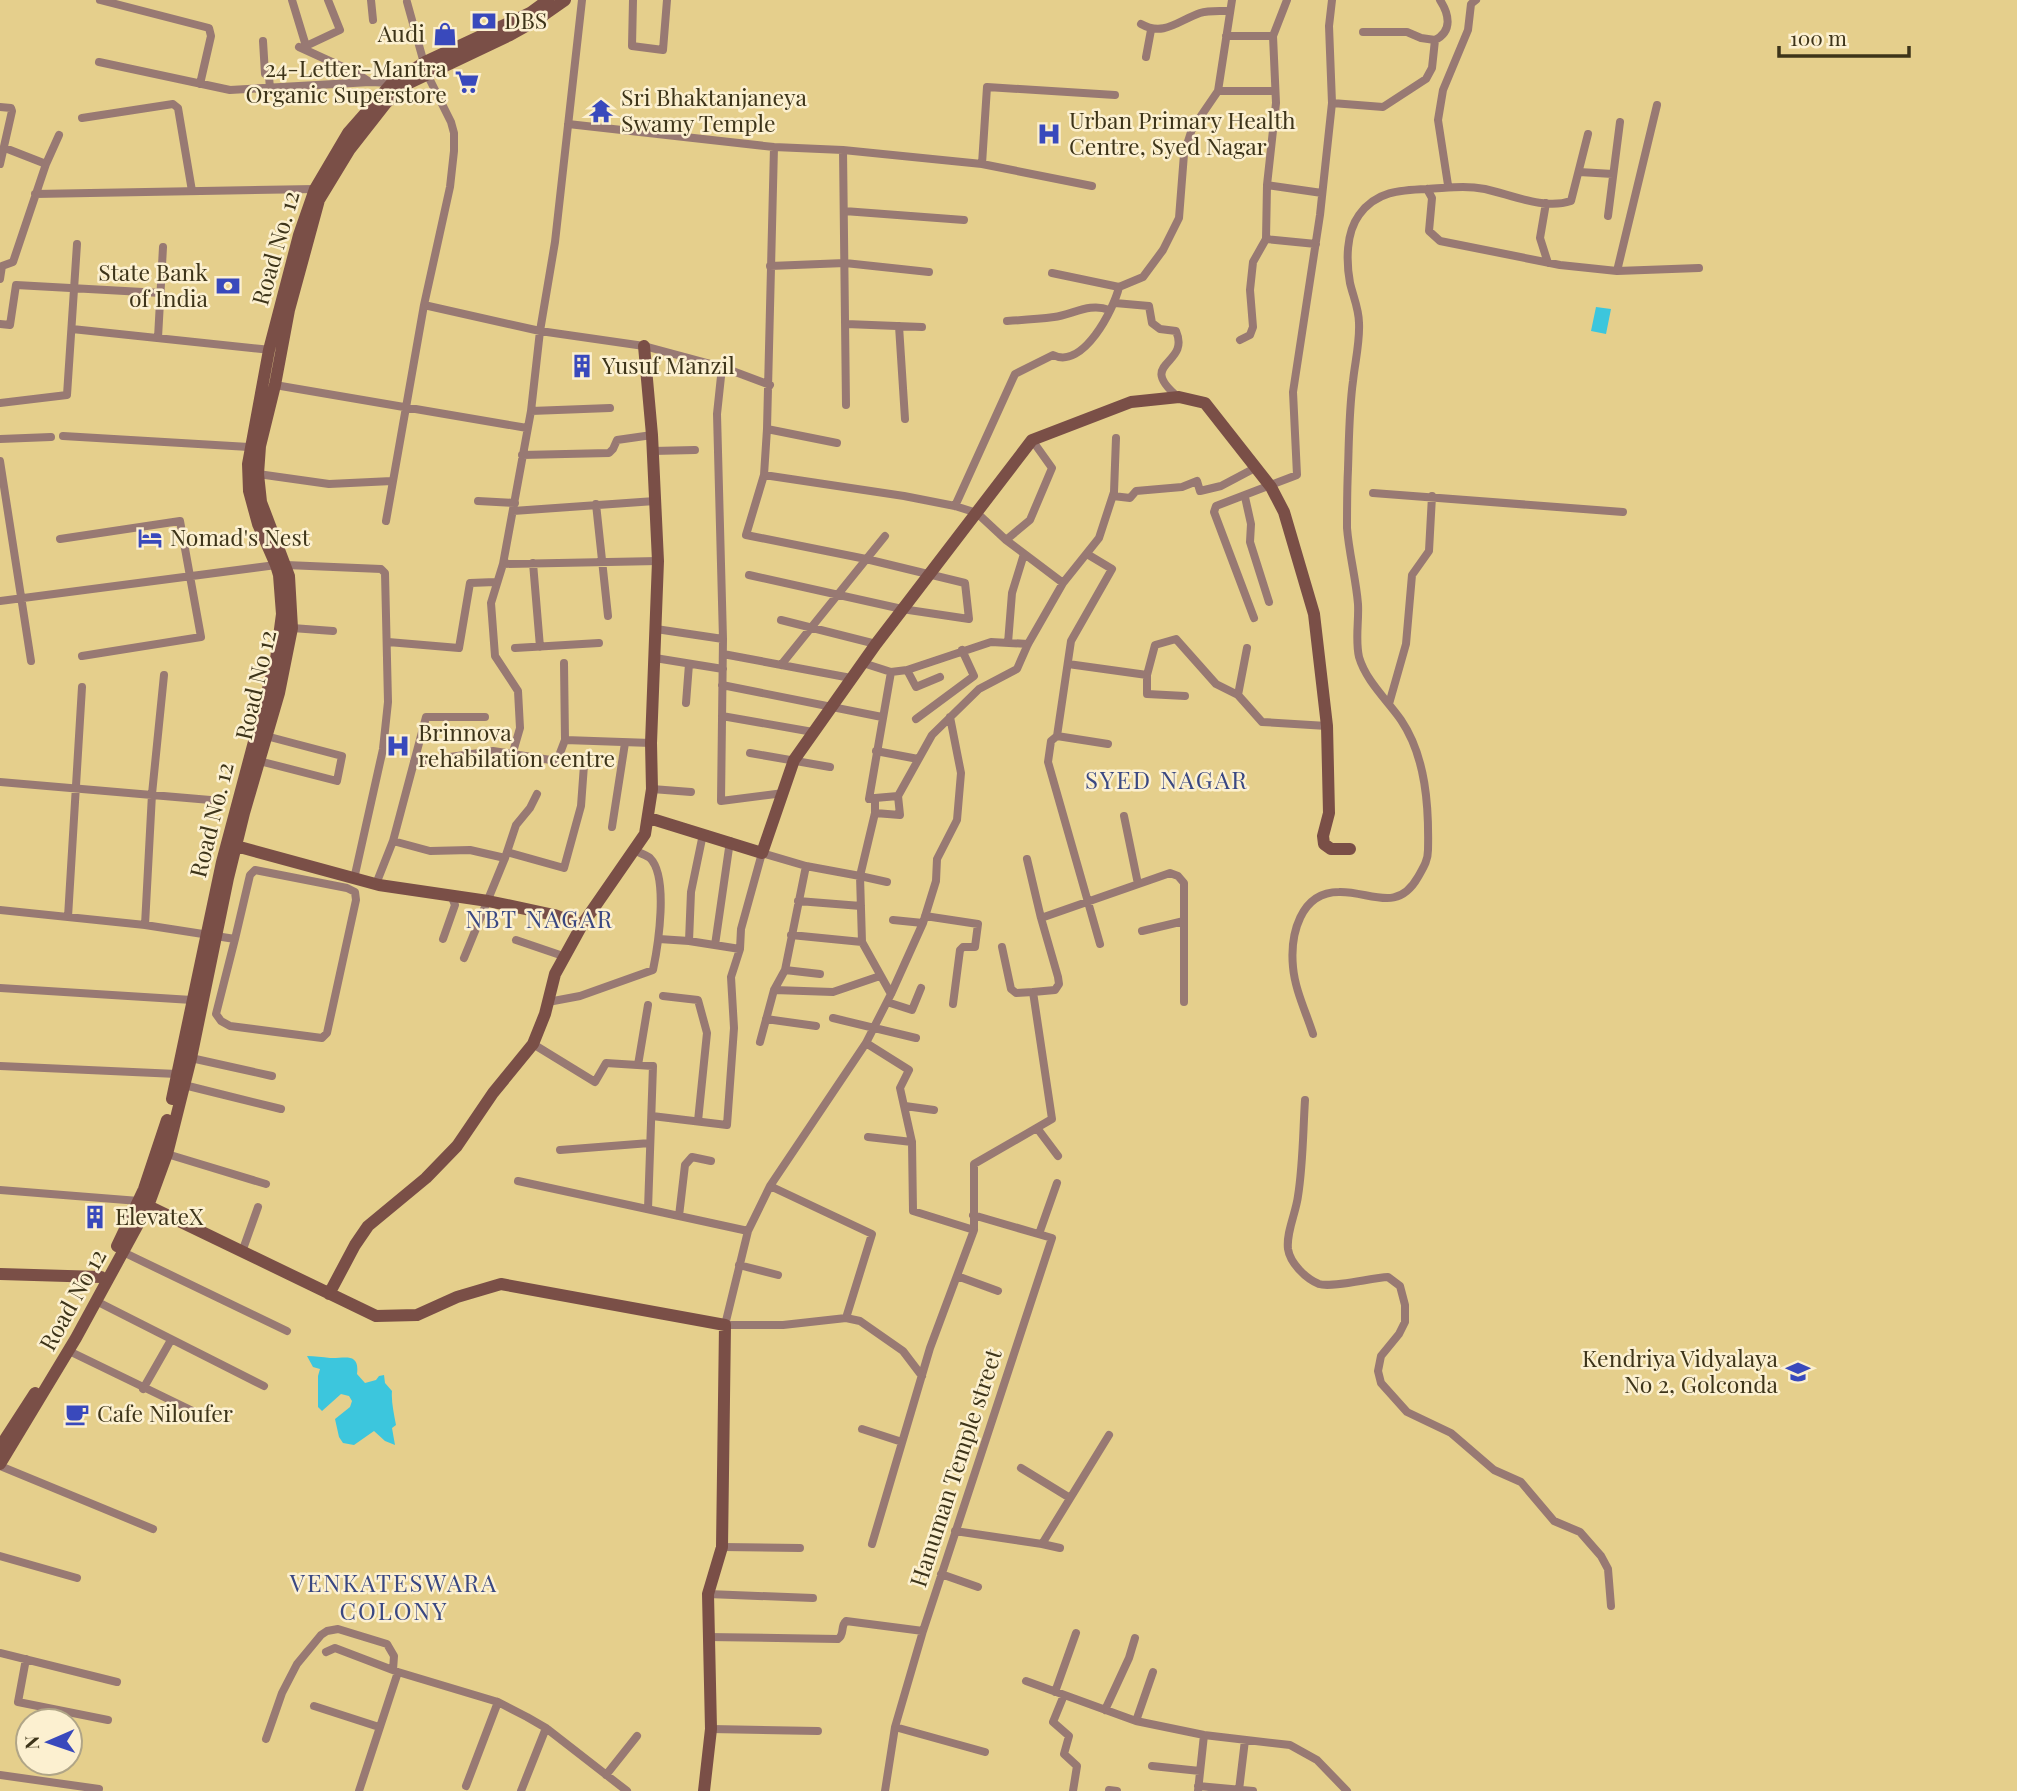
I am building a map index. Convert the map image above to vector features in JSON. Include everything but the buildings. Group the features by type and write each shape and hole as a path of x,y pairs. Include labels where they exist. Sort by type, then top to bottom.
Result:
{"street":[{"path":"102,0 209,28 211,36 200,84"},
{"path":"292,0 306,46 340,30 328,0"},
{"path":"371,0 373,20"},
{"name":"Road No. 12","path":"0,1447 67,1340 143,1204 181,1079 192,1000 211,933 222,862 276,659 282,614 281,565 258,524 249,491 249,447 275,350 299,235 315,189 348,133 392,83 530,13 548,0"},
{"name":"Road No 12","path":"0,1465 96,1301 122,1252 167,1154 181,1079 191,1058 212,953 211,933 278,693 292,628 289,576 281,565 261,502 258,474 260,446 275,385 275,350 314,215 325,187 350,149 386,103 426,68 510,35 565,0"},
{"path":"513,752 520,728 518,691 495,656 491,603 495,582 503,564 531,411 540,331 555,242 582,0"},
{"path":"632,0 632,46 663,50 667,0"},
{"path":"1052,273 1119,287 1143,276 1163,250 1180,218 1184,154 1192,129 1218,91 1232,0"},
{"path":"1240,340 1250,335 1253,327 1250,290 1253,262 1266,239 1267,186 1276,103 1273,36 1287,0"},
{"path":"1254,618 1214,512 1216,506 1297,475 1293,392 1322,193 1332,103 1329,26 1332,0"},
{"path":"1332,103 1383,107 1426,79 1432,68 1437,39 1448,23 1449,16 1440,0"},
{"path":"1448,185 1438,120 1443,90 1468,30 1471,4 1476,0"},
{"path":"386,521 424,305 450,187 454,132 426,68 407,2"},
{"path":"1141,24 1151,30 1168,27 1203,12 1229,11"},
{"path":"1146,57 1151,30"},
{"path":"1363,32 1407,32 1421,38 1437,39"},
{"path":"1226,36 1273,36"},
{"path":"263,41 265,74 270,76 270,89"},
{"path":"299,47 370,82"},
{"path":"99,62 230,90 392,83"},
{"path":"982,164 987,88 1115,95"},
{"path":"1218,91 1274,91"},
{"path":"82,118 173,104 178,108 192,191"},
{"path":"1617,271 1657,105"},
{"path":"0,107 11,108 12,111 0,164"},
{"path":"1608,216 1620,122"},
{"path":"568,124 774,147 843,149 982,164 1092,186"},
{"path":"1313,1034 1296,986 1293,967 1296,928 1304,908 1323,895 1338,891 1372,899 1399,896 1415,882 1427,862 1422,768 1409,732 1360,660 1356,643 1358,605 1347,530 1351,395 1359,322 1348,262 1350,236 1357,217 1369,203 1389,192 1448,185 1482,188 1546,203 1562,204 1571,201 1588,134"},
{"path":"0,279 2,266 13,262 35,194 59,135"},
{"path":"749,575 902,609 969,619 965,583 866,559 746,535 764,475 770,385 774,147"},
{"path":"5,148 47,164"},
{"path":"843,149 846,405"},
{"path":"1579,172 1613,174"},
{"path":"1267,186 1322,193"},
{"path":"35,194 315,189"},
{"path":"1427,189 1432,198 1429,231 1440,241 1548,262 1617,271 1699,268"},
{"path":"1546,203 1540,238 1548,262"},
{"path":"844,211 964,220"},
{"path":"1266,239 1315,244"},
{"path":"0,403 66,395 78,244"},
{"path":"158,338 163,247"},
{"path":"770,266 845,263 929,272"},
{"path":"0,324 10,325 16,285 161,293"},
{"path":"955,506 1015,374 1053,355 1058,358 1069,357 1097,334 1119,287"},
{"path":"424,305 540,331 644,346 722,367 770,385"},
{"path":"1007,321 1055,317 1101,306 1149,306 1152,323 1160,329 1176,331 1180,341 1178,351 1165,365 1161,374 1164,386 1179,397"},
{"path":"846,324 922,327"},
{"path":"899,326 905,419"},
{"path":"72,329 275,350"},
{"path":"329,1294 368,1226 426,1178 457,1146 493,1093 533,1044 555,974 582,925 645,834 652,789 657,561 653,451 644,346"},
{"path":"722,367 717,414 723,639 721,801 784,793"},
{"path":"275,385 527,428"},
{"path":"652,1116 727,1125 734,1028 731,978 762,853 794,760 928,574 1032,440 1131,402 1179,397 1205,402 1271,487 1284,512 1314,614 1327,726 1329,813 1323,836 1324,844 1331,849 1350,849"},
{"path":"531,411 610,408"},
{"path":"767,429 837,443"},
{"path":"522,456 609,453 614,449 617,440 652,435"},
{"path":"63,436 249,447"},
{"path":"0,439 51,437"},
{"path":"875,813 900,815 898,796 932,734 979,689 1017,669 1063,583 1099,538 1113,495 1116,438"},
{"path":"1006,540 1030,520 1052,468 1032,440"},
{"path":"653,451 695,450"},
{"path":"0,461 32,661"},
{"path":"1113,495 1130,498 1136,491 1182,487 1197,481 1200,491 1221,486 1255,468"},
{"path":"258,474 329,484 392,481"},
{"path":"764,475 955,506 977,513 1006,540 1063,583"},
{"path":"1373,493 1623,512"},
{"path":"1389,704 1406,644 1412,575 1429,551 1432,496"},
{"path":"1245,497 1251,524 1250,542 1269,602"},
{"path":"478,501 514,507 655,501"},
{"path":"596,504 608,616"},
{"path":"60,539 180,520 191,576 201,637 82,656"},
{"path":"781,665 885,536"},
{"path":"1008,643 1012,593 1024,554"},
{"path":"1087,554 1112,569 1071,640 1057,736 1051,741 1048,762 1100,944"},
{"path":"503,564 657,561"},
{"path":"533,563 540,647"},
{"path":"0,601 281,565 381,569 385,573 388,702 383,749 354,879"},
{"path":"388,642 459,648 470,583 495,582"},
{"path":"781,620 876,644"},
{"path":"292,628 333,631"},
{"path":"656,629 723,639"},
{"path":"1185,696 1147,694 1147,675 1155,645 1176,639 1216,684 1238,695 1262,722 1327,726"},
{"path":"863,663 891,671 907,670 991,642 1028,644"},
{"path":"514,648 599,643"},
{"path":"1238,695 1247,648"},
{"path":"916,719 974,676 962,650"},
{"path":"723,654 851,678"},
{"path":"655,658 723,669"},
{"path":"414,762 482,752 513,752 557,761 565,740 564,663"},
{"path":"685,703 689,664"},
{"path":"1068,664 1147,675"},
{"path":"907,670 916,687 940,677"},
{"path":"891,671 869,799 898,796"},
{"path":"145,925 152,793 164,675"},
{"path":"722,685 882,717"},
{"path":"68,917 82,687"},
{"path":"376,884 393,842 427,716 485,717"},
{"path":"722,716 813,732"},
{"path":"704,1791 711,1729 708,1594 722,1547 725,1325 748,1231 770,1186 866,1043 924,920 936,881 937,859 954,830 958,811 961,773 950,717"},
{"path":"259,761 337,780 342,756 266,736"},
{"path":"1057,736 1108,744"},
{"path":"565,740 651,743"},
{"path":"612,827 625,743"},
{"path":"876,751 918,759"},
{"path":"750,753 830,767"},
{"path":"393,842 430,851 470,850 506,855 564,868 581,806 584,765"},
{"path":"0,782 222,800"},
{"path":"652,789 691,792"},
{"path":"464,958 516,825 537,794"},
{"path":"875,799 875,813 860,876 862,942 889,998 912,1010 921,988"},
{"path":"1124,816 1138,884"},
{"path":"649,818 806,866 887,882"},
{"path":"689,941 691,892 703,834"},
{"path":"715,944 730,841"},
{"path":"236,846 354,879 488,901 554,915 582,925"},
{"path":"548,1002 580,996 653,970 659,939 660,882 650,859 635,850"},
{"path":"1002,947 1011,989 1016,993 1055,990 1059,984 1058,977 1027,859"},
{"path":"760,1042 774,990 785,970 806,866"},
{"path":"255,870 347,888 355,892 356,900 327,1033 322,1038 230,1026 221,1021 216,1014 235,939 250,875 255,870"},
{"path":"1041,918 1170,873 1178,876 1184,883 1184,1002"},
{"path":"443,939 455,905 451,895"},
{"path":"798,901 860,906"},
{"path":"0,910 211,933 235,939"},
{"path":"893,920 978,924 975,947 963,947 960,950 953,1004"},
{"path":"1142,931 1184,921"},
{"path":"791,935 862,942"},
{"path":"659,939 740,949"},
{"path":"516,940 566,957"},
{"path":"212,953 231,957"},
{"path":"785,970 820,974"},
{"path":"774,990 833,992 880,976"},
{"path":"0,988 192,1000"},
{"path":"872,1544 922,1376 974,1230 974,1164 1052,1119 1033,992"},
{"path":"663,996 698,1000 707,1032 698,1121"},
{"path":"638,1065 648,1005"},
{"path":"833,1018 916,1038"},
{"path":"766,1019 816,1026"},
{"path":"866,1043 909,1070 900,1086 912,1142 913,1211 974,1230"},
{"path":"533,1044 594,1082 607,1063 653,1066 648,1209"},
{"path":"191,1058 272,1076"},
{"path":"0,1066 181,1079 281,1109"},
{"path":"1305,1100 1302,1169 1288,1250 1295,1265 1308,1278 1320,1284 1332,1286 1348,1281 1388,1277 1400,1286 1405,1305 1405,1322 1381,1356 1378,1371 1381,1382 1407,1412 1451,1433 1494,1469 1521,1482 1554,1521 1580,1532 1601,1556 1608,1569 1611,1606"},
{"path":"905,1106 934,1110"},
{"path":"1037,1128 1058,1156"},
{"path":"868,1138 912,1142"},
{"path":"560,1150 650,1143"},
{"path":"167,1154 266,1184"},
{"path":"679,1216 685,1165 691,1157 711,1161"},
{"path":"518,1181 748,1231"},
{"path":"973,1215 1038,1234 1057,1184"},
{"path":"770,1186 872,1234 846,1318"},
{"path":"0,1190 143,1204 376,1316 417,1315 457,1297 501,1284 725,1325 783,1325 846,1318 860,1321 894,1343 922,1376"},
{"path":"242,1252 258,1207"},
{"name":"Hanuman Temple street","path":"884,1791 895,1727 923,1631 1052,1238 1038,1234"},
{"path":"122,1252 287,1331"},
{"path":"739,1265 778,1275"},
{"path":"0,1274 101,1278"},
{"path":"957,1276 998,1292"},
{"path":"96,1301 264,1386"},
{"path":"143,1389 171,1340"},
{"path":"69,1351 199,1414"},
{"path":"862,1429 902,1442"},
{"path":"1042,1544 1109,1435"},
{"path":"0,1465 153,1529"},
{"path":"1021,1468 1070,1499"},
{"path":"955,1531 1060,1548"},
{"path":"722,1547 800,1548"},
{"path":"0,1556 77,1578"},
{"path":"941,1574 978,1587"},
{"path":"708,1594 813,1598"},
{"path":"707,1637 838,1639 846,1621 923,1631"},
{"path":"266,1739 282,1693 297,1664 327,1631 338,1629 387,1644 394,1656 396,1671 359,1791"},
{"path":"1073,1791 1077,1766 1064,1754 1069,1736 1053,1722 1076,1633"},
{"path":"1105,1710 1129,1658 1135,1638"},
{"path":"326,1651 335,1648 396,1671 498,1702 546,1728 627,1791"},
{"path":"0,1653 117,1682"},
{"path":"26,1659 18,1702 108,1720"},
{"path":"1136,1721 1153,1672"},
{"path":"1026,1681 1136,1721 1204,1735 1290,1745 1317,1760 1347,1791"},
{"path":"466,1786 498,1702"},
{"path":"314,1706 379,1727"},
{"path":"895,1727 985,1752"},
{"path":"521,1791 546,1728"},
{"path":"711,1729 818,1731"},
{"path":"1204,1735 1198,1788 1253,1791"},
{"path":"606,1774 637,1736"},
{"path":"1239,1790 1245,1740"},
{"path":"1152,1766 1200,1771"},
{"path":"0,1776 99,1789"}],"water":[{"path":"1596,307 1611,309 1606,334 1591,331"},
{"path":"307,1356 353,1359 356,1362 357,1374 365,1383 384,1375 385,1383 392,1391 396,1425 392,1428 395,1445 385,1441 374,1431 354,1445 343,1443 335,1419 350,1407 352,1401 349,1396 341,1394 322,1411 318,1407 320,1369 313,1367"}],"place":[{"name":"DBS","path":"484,21"},
{"name":"Audi","path":"445,34"},
{"name":"24-Letter-Mantra Organic Superstore","path":"467,82"},
{"name":"Sri Bhaktanjaneya Swamy Temple","path":"601,111"},
{"name":"Urban Primary Health Centre, Syed Nagar","path":"1049,134"},
{"name":"State Bank of India","path":"228,286"},
{"name":"Yusuf Manzil","path":"582,366"},
{"name":"Nomad's Nest","path":"150,538"},
{"name":"Brinnova rehabilation centre","path":"398,746"},
{"name":"ElevateX","path":"95,1217"},
{"name":"Kendriya Vidyalaya No 2, Golconda","path":"1798,1372"},
{"name":"Cafe Niloufer","path":"77,1414"}],"district":[{"name":"SYED NAGAR","path":"1167,781"},
{"name":"NBT NAGAR","path":"540,920"},
{"name":"VENKATESWARA COLONY","path":"394,1598"}]}
